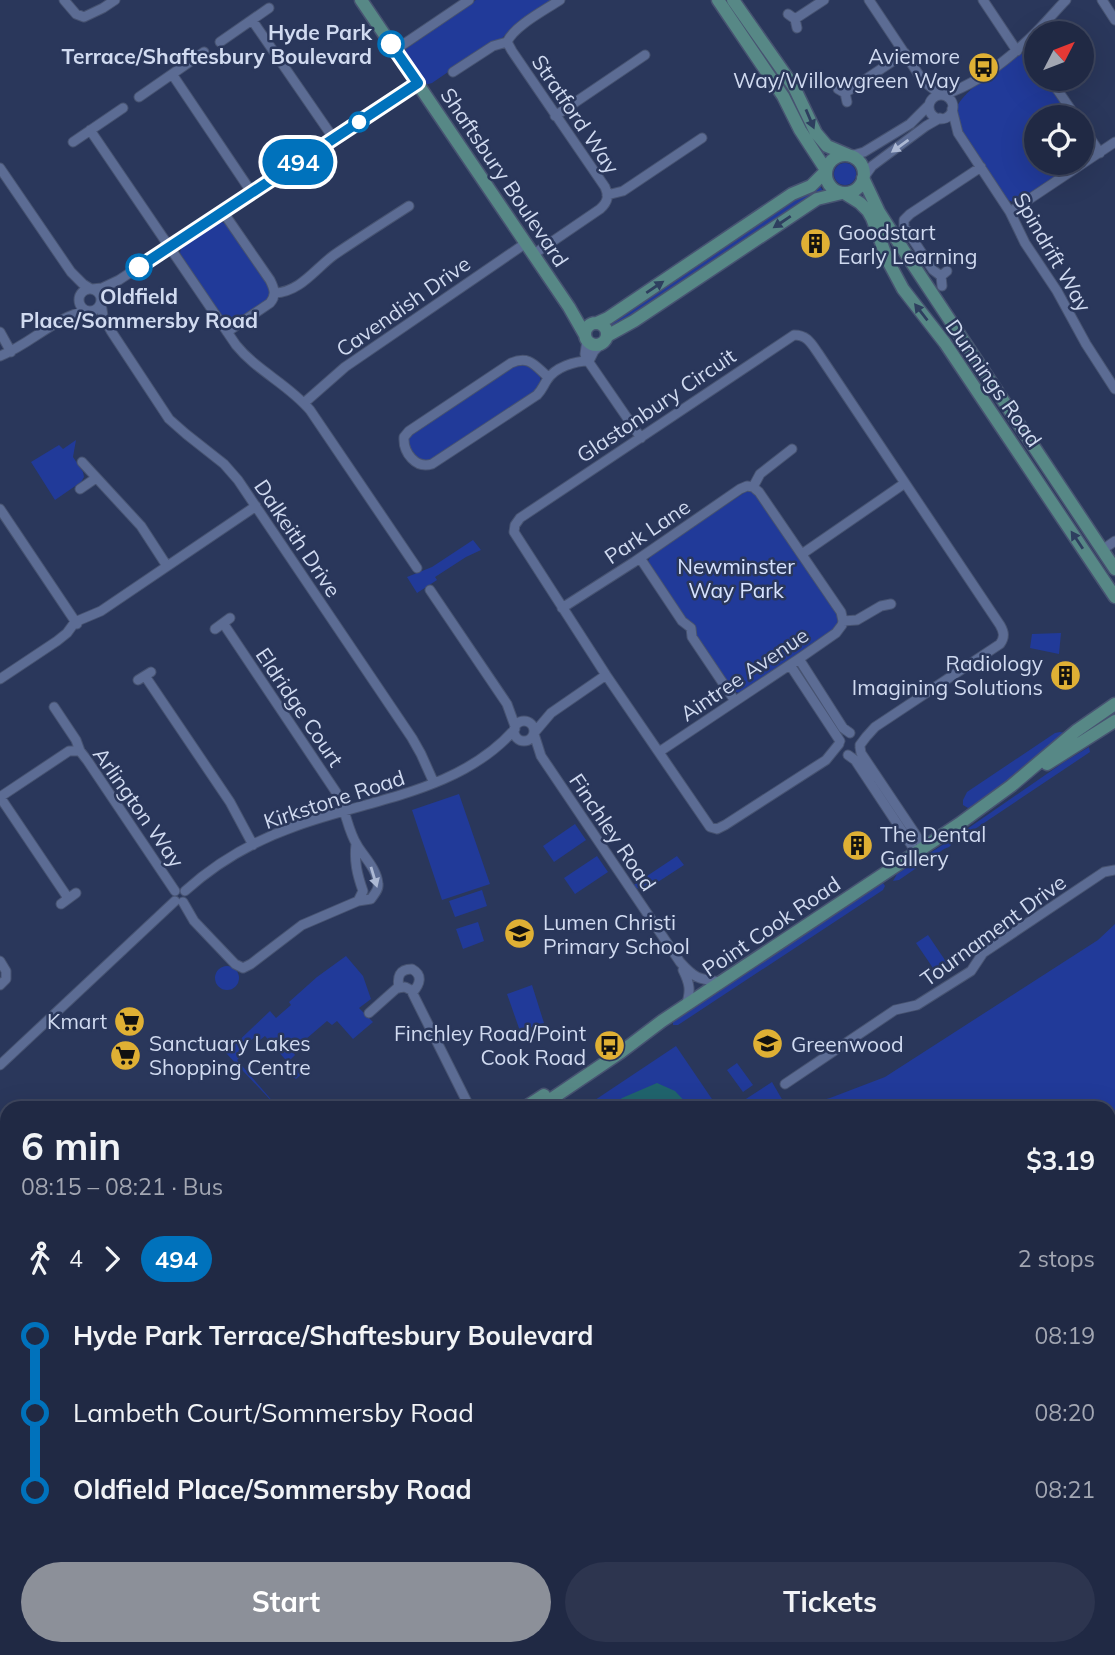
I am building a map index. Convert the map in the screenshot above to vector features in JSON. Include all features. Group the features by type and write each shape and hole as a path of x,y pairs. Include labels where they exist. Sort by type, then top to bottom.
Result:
{"main road":[{"name":"Shaftsbury Boulevard","path":"361,0 569,307 590,331"},
{"path":"718,0 783,96 800,130 826,171 830,185 843,193"},
{"path":"590,331 592,345 604,340 817,199 856,190 862,183 863,169 860,162 827,146 816,133 794,87 733,0"},
{"path":"590,331 792,194 811,186 834,158 849,155"},
{"name":"Dunnings Road","path":"863,178 879,212 906,254 1115,569"},
{"name":"Dunnings Road","path":"843,193 868,211 888,261 903,289 945,343 1115,597"},
{"path":"590,331 605,328 604,340"},
{"name":"Point Cook Road","path":"1011,786 1076,732 1115,704"},
{"name":"Point Cook Road","path":"544,1101 621,1052 654,1026 920,850 1011,786 1115,721"},
{"path":"1076,732 1092,736"}],"street":[{"path":"64,0 79,21 92,18 115,0"},
{"path":"395,50 469,0"},
{"path":"453,72 493,46 508,42 516,30 560,0"},
{"path":"794,20 824,0"},
{"path":"869,0 923,81 931,113 941,118"},
{"path":"983,0 1024,50"},
{"path":"849,155 864,152 914,121 935,96 971,83 1020,48 1066,0"},
{"path":"1102,0 1115,19"},
{"path":"220,42 269,8"},
{"path":"253,20 334,139"},
{"name":"Stratford Way","path":"508,42 605,187 607,195 606,203 600,209 530,248"},
{"path":"139,97 204,52"},
{"path":"843,95 905,54"},
{"path":"555,116 645,55"},
{"path":"172,75 252,193"},
{"path":"923,81 951,101 952,109"},
{"path":"60,320 74,306 83,290 102,288 119,280 418,83"},
{"path":"863,178 872,166 921,130 949,115 971,83"},
{"path":"73,142 123,108"},
{"name":"Spindrift Way","path":"952,109 958,133"},
{"name":"Spindrift Way","path":"941,118 958,133 1010,212 1025,243 1115,389"},
{"path":"90,130 240,350 304,403 417,568"},
{"path":"607,195 620,193 702,138"},
{"path":"1010,212 1115,142"},
{"path":"1094,144 1100,153"},
{"path":"943,278 933,270 904,227 905,220 909,214 981,167"},
{"path":"0,168 71,272 99,294 101,302"},
{"path":"275,293 296,286 331,258 409,206"},
{"path":"223,212 270,280 275,293 267,306 227,332"},
{"name":"Cavendish Drive","path":"304,403 345,367 530,248"},
{"path":"71,272 79,304 88,311"},
{"path":"0,356 11,352 60,320 97,309 119,280"},
{"name":"Dalkeith Drive","path":"101,302 103,316 111,331 169,418 225,464 256,506 416,746 435,783"},
{"name":"Dalkeith Drive","path":"88,311 111,331"},
{"path":"0,331 11,352"},
{"path":"590,331 585,354 641,438"},
{"name":"Glastonbury Circuit","path":"848,755 826,760 725,825 717,829 711,828 606,676 513,530 520,519 791,336 799,335 811,343 1000,625 1004,636 997,646 875,727 851,734"},
{"path":"589,361 604,340"},
{"path":"548,377 531,361 511,363 409,431 404,437 405,448 418,464 432,464 537,395 548,377 568,364 589,361"},
{"path":"792,449 761,473 752,487 759,492 802,554 841,612 843,621 857,620 881,606 891,604"},
{"path":"82,462 141,526 167,566"},
{"path":"80,489 96,478"},
{"path":"802,554 905,483"},
{"name":"Park Lane","path":"562,608 740,489 752,487"},
{"path":"0,679 57,641 77,624 101,611 256,506"},
{"path":"0,509 77,624"},
{"path":"1102,550 1115,541"},
{"path":"640,558 682,621 691,628 692,637 735,701"},
{"path":"430,590 507,704 533,726 534,733"},
{"name":"Aintree Avenue","path":"659,752 836,633 843,621"},
{"name":"Eldridge Court","path":"223,623 336,792 356,844"},
{"path":"795,662 821,703 841,750 854,759 920,850"},
{"path":"145,676 230,802 253,845"},
{"path":"507,704 517,737 523,741 529,739 551,713 606,676"},
{"path":"821,703 844,728 858,737 861,753 920,850"},
{"path":"54,707 76,740 80,751"},
{"path":"515,728 520,722 551,713"},
{"name":"Glastonbury Circuit","path":"860,746 875,727"},
{"name":"Kirkstone Road","path":"499,746 515,728"},
{"name":"Finchley Road","path":"534,733 541,756"},
{"path":"839,742 843,736 851,734"},
{"name":"Kirkstone Road","path":"0,1065 197,880 253,845 296,826 435,783 464,769 499,746 523,741"},
{"name":"Finchley Road","path":"523,741 541,756 680,962 701,979 721,982"},
{"name":"Glastonbury Circuit","path":"826,760 839,742"},
{"path":"848,755 856,753 860,746"},
{"name":"Arlington Way","path":"0,797 69,751 80,751 194,921 234,964 243,968 302,925 358,901 371,899 367,894"},
{"path":"0,797 68,898"},
{"path":"356,844 374,872 377,891 367,894 356,872 356,844"},
{"name":"Tournament Drive","path":"785,1084 895,1010 917,1006 971,971 983,953 1104,872 1115,870"},
{"path":"0,961 6,971 6,979 0,985"},
{"name":"Finchley Road","path":"680,962 690,986 686,1006"},
{"path":"399,988 399,975 412,969 420,980 413,992"},
{"path":"369,1013 399,988 405,987 413,992 467,1101"}],"green space":[{"path":"476,0 554,0 500,40 489,44 425,85 405,55 406,49"},
{"path":"1024,55 1024,91 1054,91 1064,105 1024,105 1024,175 1059,175 1016,203 1008,200 977,156 957,120 958,104 964,96 994,71"},
{"path":"845,163 853,166 856,174 853,182 845,185 837,182 834,174 837,166"},
{"path":"819,185 824,192 630,320 610,329 606,323 777,208"},
{"path":"219,221 229,228 271,292 268,300 231,323 222,318 180,253 189,239"},
{"path":"527,364 540,376 535,392 427,463 413,454 407,439 410,435 511,366"},
{"path":"76,440 73,457 84,477 55,500 31,462 59,445 63,449"},
{"name":"Newminster Way Park","path":"747,491 754,492 841,620 838,628 739,693 733,691 648,565 648,561 652,554"},
{"path":"473,540 481,550 435,577 437,580 417,593 407,577 432,567"},
{"path":"1061,633 1059,654 1030,648 1032,634"},
{"path":"1060,732 1067,735 975,806 968,808 963,805 967,792"},
{"path":"1089,747 1090,752 960,839 954,838 1064,762"},
{"path":"459,794 490,884 442,900 412,810"},
{"path":"575,824 586,840 554,862 543,846"},
{"path":"950,842 949,847 899,880 893,881 897,874"},
{"path":"597,856 608,872 575,894 564,878"},
{"path":"677,856 684,865 644,891 632,886"},
{"path":"883,883 883,890 678,1025 673,1025 673,1020"},
{"path":"482,890 487,906 455,917 449,901"},
{"path":"478,922 484,941 463,949 456,929"},
{"path":"1115,924 1115,1101 819,1101 885,1077 1098,940"},
{"path":"928,935 947,963 935,971 916,943"},
{"path":"346,956 363,976 371,999 359,1008 373,1022 353,1039 337,1021 332,1025 327,1021 292,1051 295,1055 290,1060 300,1071 304,1068 306,1070 296,1079 293,1077 297,1073 265,1036 260,1040 256,1036 238,1051 242,1055 237,1060 271,1101 226,1053 270,1011 276,1018 291,1005 289,1002"},
{"path":"227,966 235,970 239,978 235,986 227,990 219,986 215,978 219,970"},
{"path":"532,985 544,1023 520,1031 507,994"},
{"path":"676,1046 713,1101 594,1101"},
{"path":"737,1063 753,1085 743,1092 727,1070"},
{"path":"772,1082 783,1101 743,1101"}],"shaded area":[{"path":"657,1083 675,1091 684,1101 618,1101"}],"bus line":[{"name":"494","path":"139,267 418,83 391,44"}],"place":[{"name":"Hyde Park Terrace/Shaftesbury Boulevard","path":"391,44"},
{"name":"Aviemore Way/Willowgreen Way","path":"983,68"},
{"name":"Goodstart Early Learning","path":"815,244"},
{"name":"Oldfield Place/Sommersby Road","path":"139,267"},
{"name":"Radiology Imagining Solutions","path":"1066,675"},
{"name":"The Dental Gallery","path":"857,846"},
{"name":"Lumen Christi Primary School","path":"520,934"},
{"name":"Kmart","path":"130,1021"},
{"name":"Greenwood","path":"768,1044"},
{"name":"Finchley Road/Point Cook Road","path":"609,1045"},
{"name":"Sanctuary Lakes Shopping Centre","path":"126,1055"}]}
